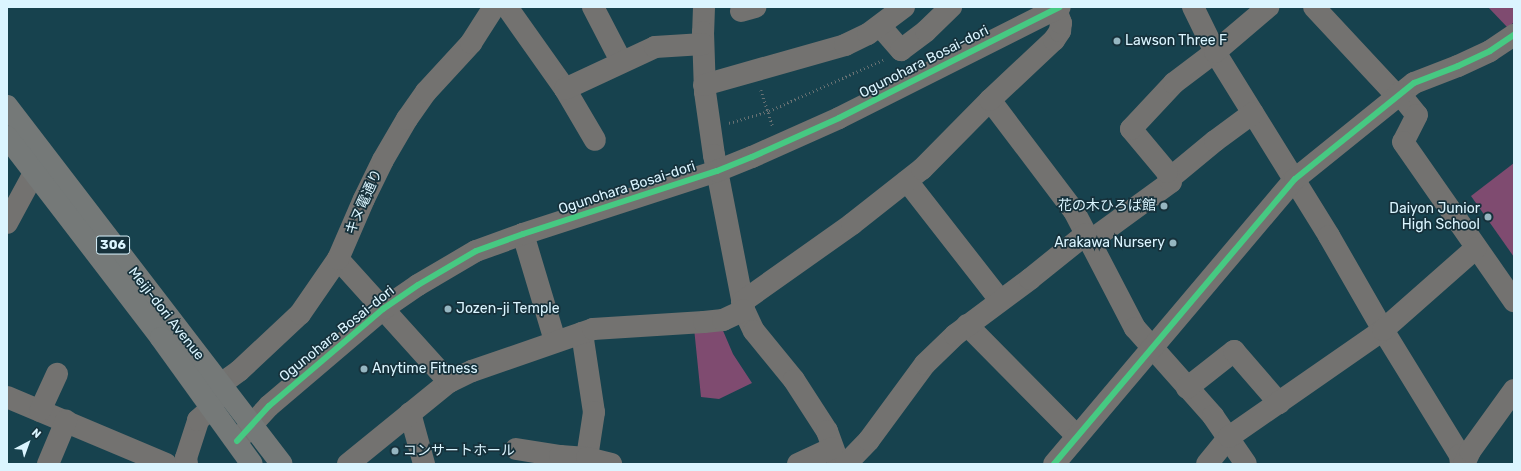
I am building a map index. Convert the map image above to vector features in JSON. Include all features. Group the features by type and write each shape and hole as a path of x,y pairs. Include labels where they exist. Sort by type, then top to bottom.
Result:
{"main road":[{"name":"Meiji-dori Avenue","path":"7,106 221,384 278,463"},
{"name":"Meiji-dori Avenue","path":"7,137 213,408 237,442"},
{"name":"306","path":"237,442 252,464"}],"street":[{"name":"キヌ電通り","path":"221,384 239,371 300,314 338,259 383,160 407,119 426,92 471,43 494,7"},
{"path":"506,7 565,89 595,140"},
{"path":"593,7 621,61"},
{"path":"704,7 704,85 710,128 743,306 754,331 794,380 827,431 839,459"},
{"path":"704,85 846,44 880,26 904,7"},
{"path":"880,26 900,50 926,31 951,7"},
{"path":"1193,7 1215,52 1295,179 1383,330 1460,455 1461,464"},
{"path":"798,464 839,459 869,440 925,364 967,325 1088,237 1171,182 1167,172 1131,129 1174,83 1215,52 1268,7"},
{"path":"1314,7 1417,115 1403,142 1514,301"},
{"path":"348,464 448,382 472,371 593,329 723,320 852,224 922,169 990,100 1054,40 1060,31 1061,23 1058,8"},
{"name":"Ogunohara Bosai-dori","path":"237,442 277,399 383,309 418,285 476,252 523,234 718,171 839,118 1032,13 1058,8"},
{"path":"1054,464 1295,179 1398,94 1424,77 1458,66 1490,51 1514,34"},
{"path":"565,89 621,61 655,47 703,44"},
{"path":"990,100 1074,210 1135,328 1229,437 1246,464"},
{"path":"1169,179 1215,141 1253,113"},
{"path":"7,223 34,172"},
{"path":"907,181 1000,300"},
{"path":"523,234 555,342"},
{"path":"1207,464 1229,437 1383,330 1476,248"},
{"path":"338,259 448,382"},
{"path":"967,325 1077,436"},
{"path":"582,333 594,412 587,458"},
{"path":"1187,388 1234,351 1279,403"},
{"path":"40,411 57,374"},
{"path":"1464,464 1470,451 1514,390"},
{"path":"7,397 166,464"},
{"path":"187,464 186,458 198,420 213,408"},
{"path":"410,413 424,464"},
{"path":"48,464 66,421"},
{"path":"516,449 560,456 587,458 611,464"}],"path":[{"path":"710,128 769,111 871,66 900,50"},
{"path":"754,71 769,111 774,132"}],"shaded area":[{"path":"1488,7 1514,7 1514,22 1508,28"},
{"path":"1514,163 1514,257 1471,196"},
{"path":"721,326 733,354 752,383 719,399 701,397 694,328"}],"cycle path":[{"path":"237,441 269,406 383,309 418,285 476,251 523,234 717,171 752,157 839,118 1060,7"},
{"path":"1054,464 1295,179 1414,83 1458,66 1490,51 1514,35"}],"place":[{"name":"Lawson Three F","path":"1117,41"},
{"name":"花の木ひろば館","path":"1164,206"},
{"name":"Daiyon Junior High School","path":"1488,217"},
{"name":"Arakawa Nursery","path":"1173,243"},
{"name":"Jozen-ji Temple","path":"448,309"},
{"name":"Anytime Fitness","path":"364,369"},
{"name":"コンサートホール","path":"395,451"}]}
